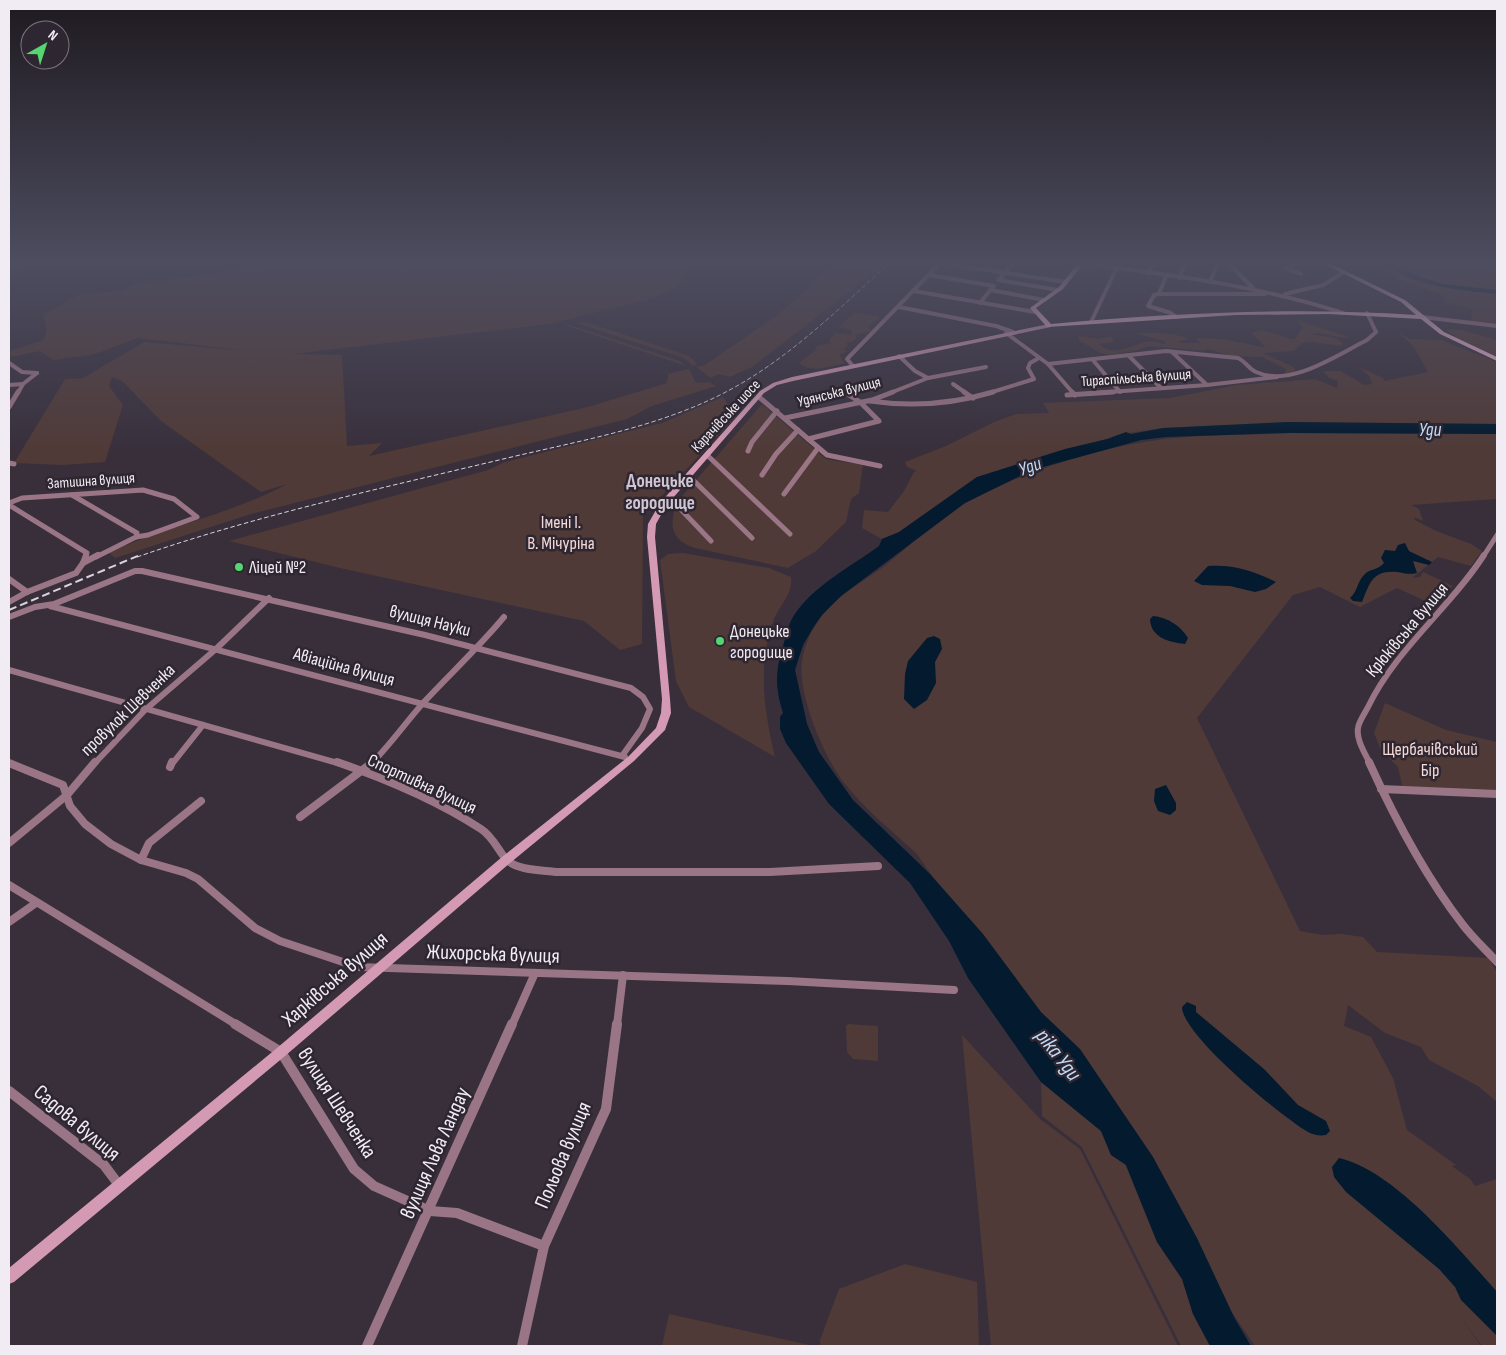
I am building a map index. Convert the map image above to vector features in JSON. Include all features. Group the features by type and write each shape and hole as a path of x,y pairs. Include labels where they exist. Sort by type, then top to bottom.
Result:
{"main road":[{"name":"Карачівське шосе","path":"666,699 651,537 652,524 657,514 670,498 768,387 899,356 1006,333 1048,326"},
{"path":"1434,326 1442,333 1497,359"},
{"name":"Харківська вулиця","path":"9,1277 281,1052 660,730 666,713 666,699"}],"street":[{"path":"853,366 847,359 880,326"},
{"path":"997,326 1013,332"},
{"name":"Тираспільська вулиця","path":"1067,395 1207,385 1240,380 1264,380 1298,374 1367,340 1376,332 1373,326"},
{"path":"1006,333 1048,364 1075,395"},
{"path":"1048,364 1172,352 1207,385"},
{"name":"Тираспільська вулиця","path":"1172,352 1238,358 1246,362 1255,372 1281,376"},
{"path":"899,356 915,371 928,378"},
{"path":"1129,356 1161,388"},
{"path":"869,400 900,405 919,402 943,403 973,398 1034,379 1028,368 1030,363 1039,358"},
{"path":"1092,359 1120,392"},
{"path":"9,363 22,372 37,373 24,384 9,407"},
{"name":"Удянська вулиця","path":"785,418 869,400 928,378 986,367"},
{"path":"22,372 24,384"},
{"path":"9,385 24,384"},
{"path":"953,384 973,398"},
{"path":"808,439 879,421 860,402 843,391"},
{"path":"759,397 818,448 832,457 880,466"},
{"path":"748,451 752,442 776,411"},
{"path":"762,475 776,454 798,430"},
{"path":"784,494 818,448"},
{"path":"707,456 790,534"},
{"path":"689,476 752,538"},
{"name":"Затишна вулиця","path":"9,504 22,498 143,490 174,499 197,517 148,535 136,537"},
{"path":"71,494 137,532 136,537 83,563"},
{"path":"670,498 711,541"},
{"path":"9,504 87,553 83,563 76,572 51,584 27,592 9,602"},
{"name":"Крюківська вулиця","path":"1497,535 1470,577 1412,641 1377,688 1358,727 1358,738 1381,789 1433,884 1464,927 1490,952 1497,962"},
{"path":"9,617 35,607 48,606 137,571"},
{"name":"вулиця Науки","path":"137,571 269,598 477,648 631,688 643,697 650,709 647,722 627,758"},
{"path":"9,579 27,592"},
{"name":"провулок Шевченка","path":"9,843 67,795 79,778 145,710 216,649 269,598"},
{"name":"Авіаційна вулиця","path":"48,606 627,758"},
{"path":"300,817 363,771 387,748 423,703 477,648 504,617"},
{"name":"Спортивна вулиця","path":"9,670 145,710 313,754 363,771 450,811 483,830 497,845 506,860"},
{"path":"170,767 175,757 203,725"},
{"name":"Жихорська вулиця","path":"9,763 63,785 70,806 85,824 111,844 141,860 186,873 198,879 255,928 280,941 358,967 798,981 954,990"},
{"path":"1381,789 1414,792 1497,794"},
{"path":"141,860 149,843 201,801"},
{"path":"506,860 526,869 556,872 770,872 878,866"},
{"name":"вулиця Шевченка","path":"9,885 281,1052 354,1169 374,1186 430,1212 457,1213 544,1246"},
{"path":"9,922 36,902"},
{"name":"вулиця Льва Ландау","path":"367,1346 430,1212 535,973"},
{"name":"Польова вулиця","path":"522,1346 544,1246 606,1109 623,975"},
{"name":"Садова вулиця","path":"9,1091 104,1165 119,1185"}],"green space":[{"path":"46,326 530,326 293,354 342,355 347,446 382,443 369,456 588,407 667,383 668,374 689,369 696,383 709,382 716,386 652,406 627,419 251,514 115,558 109,553 153,535 244,504 287,484 261,492 161,421 122,381 112,377 109,386 123,405 105,462 63,465 14,463 65,379 83,378 144,342 249,351 138,338 92,355 53,360 40,351 11,357 9,351 44,340 47,330"},
{"path":"568,326 574,326 680,361 686,366"},
{"path":"586,326 599,326 689,356 697,364 693,366 684,358"},
{"path":"761,326 805,326 752,367 730,377 718,374 711,378 696,367 705,365"},
{"path":"869,326 872,331 855,335 857,337 854,341 846,343 848,346 843,349 847,351 839,355 845,363 816,369 799,363 816,350 817,346 831,343 829,340 836,333 852,335 851,330 838,327"},
{"path":"1317,326 1349,337 1344,338 1316,333 1311,334 1335,338 1343,343 1342,346 1312,342 1302,343 1294,351 1263,353 1294,367 1296,373 1285,373 1286,369 1262,357 1232,356 1207,349 1205,351 1150,346 1109,355 1099,352 1080,341 1078,336 1098,339 1111,336 1114,342 1099,344 1111,350 1124,349 1150,341 1165,344 1165,341 1137,334 1148,333 1171,334 1189,339 1179,341 1180,343 1200,343 1196,338 1223,339 1263,347 1265,346 1251,333 1263,330 1294,340 1303,327"},
{"path":"1445,329 1463,330 1497,340 1497,356 1457,338"},
{"path":"1398,332 1410,339 1441,340 1497,362 1497,424 1300,422 1163,428 1129,433 977,477 899,532 882,539 862,528 864,510 888,512 904,491 914,472 917,471 907,467 905,462 946,446 994,422 1016,414 1049,413 1043,403 1170,398 1236,385 1315,379 1337,388 1338,381 1329,378 1323,371 1341,371 1364,385 1372,384 1370,377 1359,367 1383,378 1384,381 1428,372 1414,347"},
{"name":"Імені І. В. Мічуріна","path":"723,397 736,416 643,516 642,644 620,650 584,621 340,568 229,541 488,470 505,462 662,423"},
{"path":"762,404 826,459 863,465 859,493 851,499 846,522 816,551 788,568 695,548 687,545 676,536 673,525 674,510 677,502"},
{"path":"1289,433 1497,434 1497,499 1411,505 1419,509 1423,521 1414,517 1415,520 1434,530 1471,544 1482,551 1471,566 1438,557 1412,578 1420,577 1423,572 1453,586 1434,605 1397,588 1360,607 1320,587 1293,595 1197,718 1300,931 1323,935 1342,934 1363,937 1377,952 1488,958 1497,972 1497,1102 1478,1086 1429,1060 1421,1047 1385,1033 1348,1005 1344,1026 1371,1037 1393,1078 1407,1130 1456,1165 1452,1166 1470,1179 1475,1186 1497,1179 1497,1346 1482,1346 1459,1315 1481,1346 1255,1346 917,854 862,803 837,773 814,725 804,690 802,661 809,637 821,617 835,601 887,564 939,521 973,499 1042,469 1116,448 1179,437"},
{"name":"Донецьке городище","path":"683,553 769,568 791,577 790,589 774,619 765,654 765,705 775,757 689,707 676,681 660,560 668,554"},
{"name":"Щербачівський Бір","path":"1385,703 1446,730 1497,742 1497,798 1463,791 1403,789 1398,767 1381,750 1374,733"},
{"path":"848,1024 878,1026 878,1061 853,1059 847,1052 846,1026"},
{"path":"962,1035 1040,1119 1080,1149 1178,1346 991,1346"},
{"path":"1041,1082 1101,1131 1111,1155 1125,1164 1157,1242 1182,1279 1193,1314 1210,1346 1181,1346 1082,1147 1042,1116"},
{"path":"905,1264 977,1282 979,1346 820,1346 820,1340 839,1289"},
{"path":"669,1314 814,1346 662,1346"}],"water":[{"path":"1287,422 1497,424 1497,434 1289,433 1166,437 1141,440 1032,470 965,503 841,596 822,615 813,628 803,645 795,670 807,724 819,752 853,800 930,874 983,934 1041,1012 1080,1049 1153,1157 1197,1238 1234,1317 1251,1346 1210,1346 1193,1314 1182,1279 1157,1242 1126,1165 1111,1155 1101,1131 1041,1082 968,978 949,941 910,883 829,804 786,743 780,729 780,717 783,713 777,687 777,672 780,655 793,617 810,596 879,546 882,539 899,532 977,477 1126,432 1131,434 1163,428"},
{"path":"1405,543 1409,551 1432,562 1429,565 1413,561 1417,573 1382,573 1373,579 1362,602 1353,601 1350,598 1366,573 1384,563 1381,558 1385,550 1395,551 1398,545"},
{"path":"1208,566 1226,566 1243,569 1276,582 1266,589 1255,592 1230,586 1202,585 1194,581"},
{"path":"1153,616 1168,620 1178,626 1188,638 1185,644 1173,642 1157,635 1151,625 1150,619"},
{"path":"934,636 940,639 942,649 935,662 936,683 927,700 914,709 904,699 905,674 908,661 927,638"},
{"path":"1166,785 1176,803 1176,810 1170,815 1158,811 1154,801 1155,789"},
{"path":"1187,1002 1196,1006 1196,1012 1264,1069 1298,1105 1326,1121 1330,1131 1326,1135 1308,1132 1277,1110 1235,1074 1215,1055 1186,1020 1182,1007"},
{"path":"1339,1158 1360,1166 1402,1193 1441,1230 1491,1285 1497,1292 1497,1336 1461,1300 1455,1287 1439,1269 1346,1192 1334,1177 1332,1167"}],"railway":[{"path":"137,557 271,516 612,434 667,417 694,407 744,382 788,352 819,326"},
{"path":"9,610 140,555"}],"place":[{"name":"Ліцей №2","path":"239,567"},
{"name":"Донецьке городище","path":"720,641"}],"district":[{"name":"Донецьке городище","path":"660,492"}],"water label":[{"name":"Уди","path":"1430,430"},
{"name":"Уди","path":"1030,467"},
{"name":"ріка Уди","path":"1058,1055"}]}
